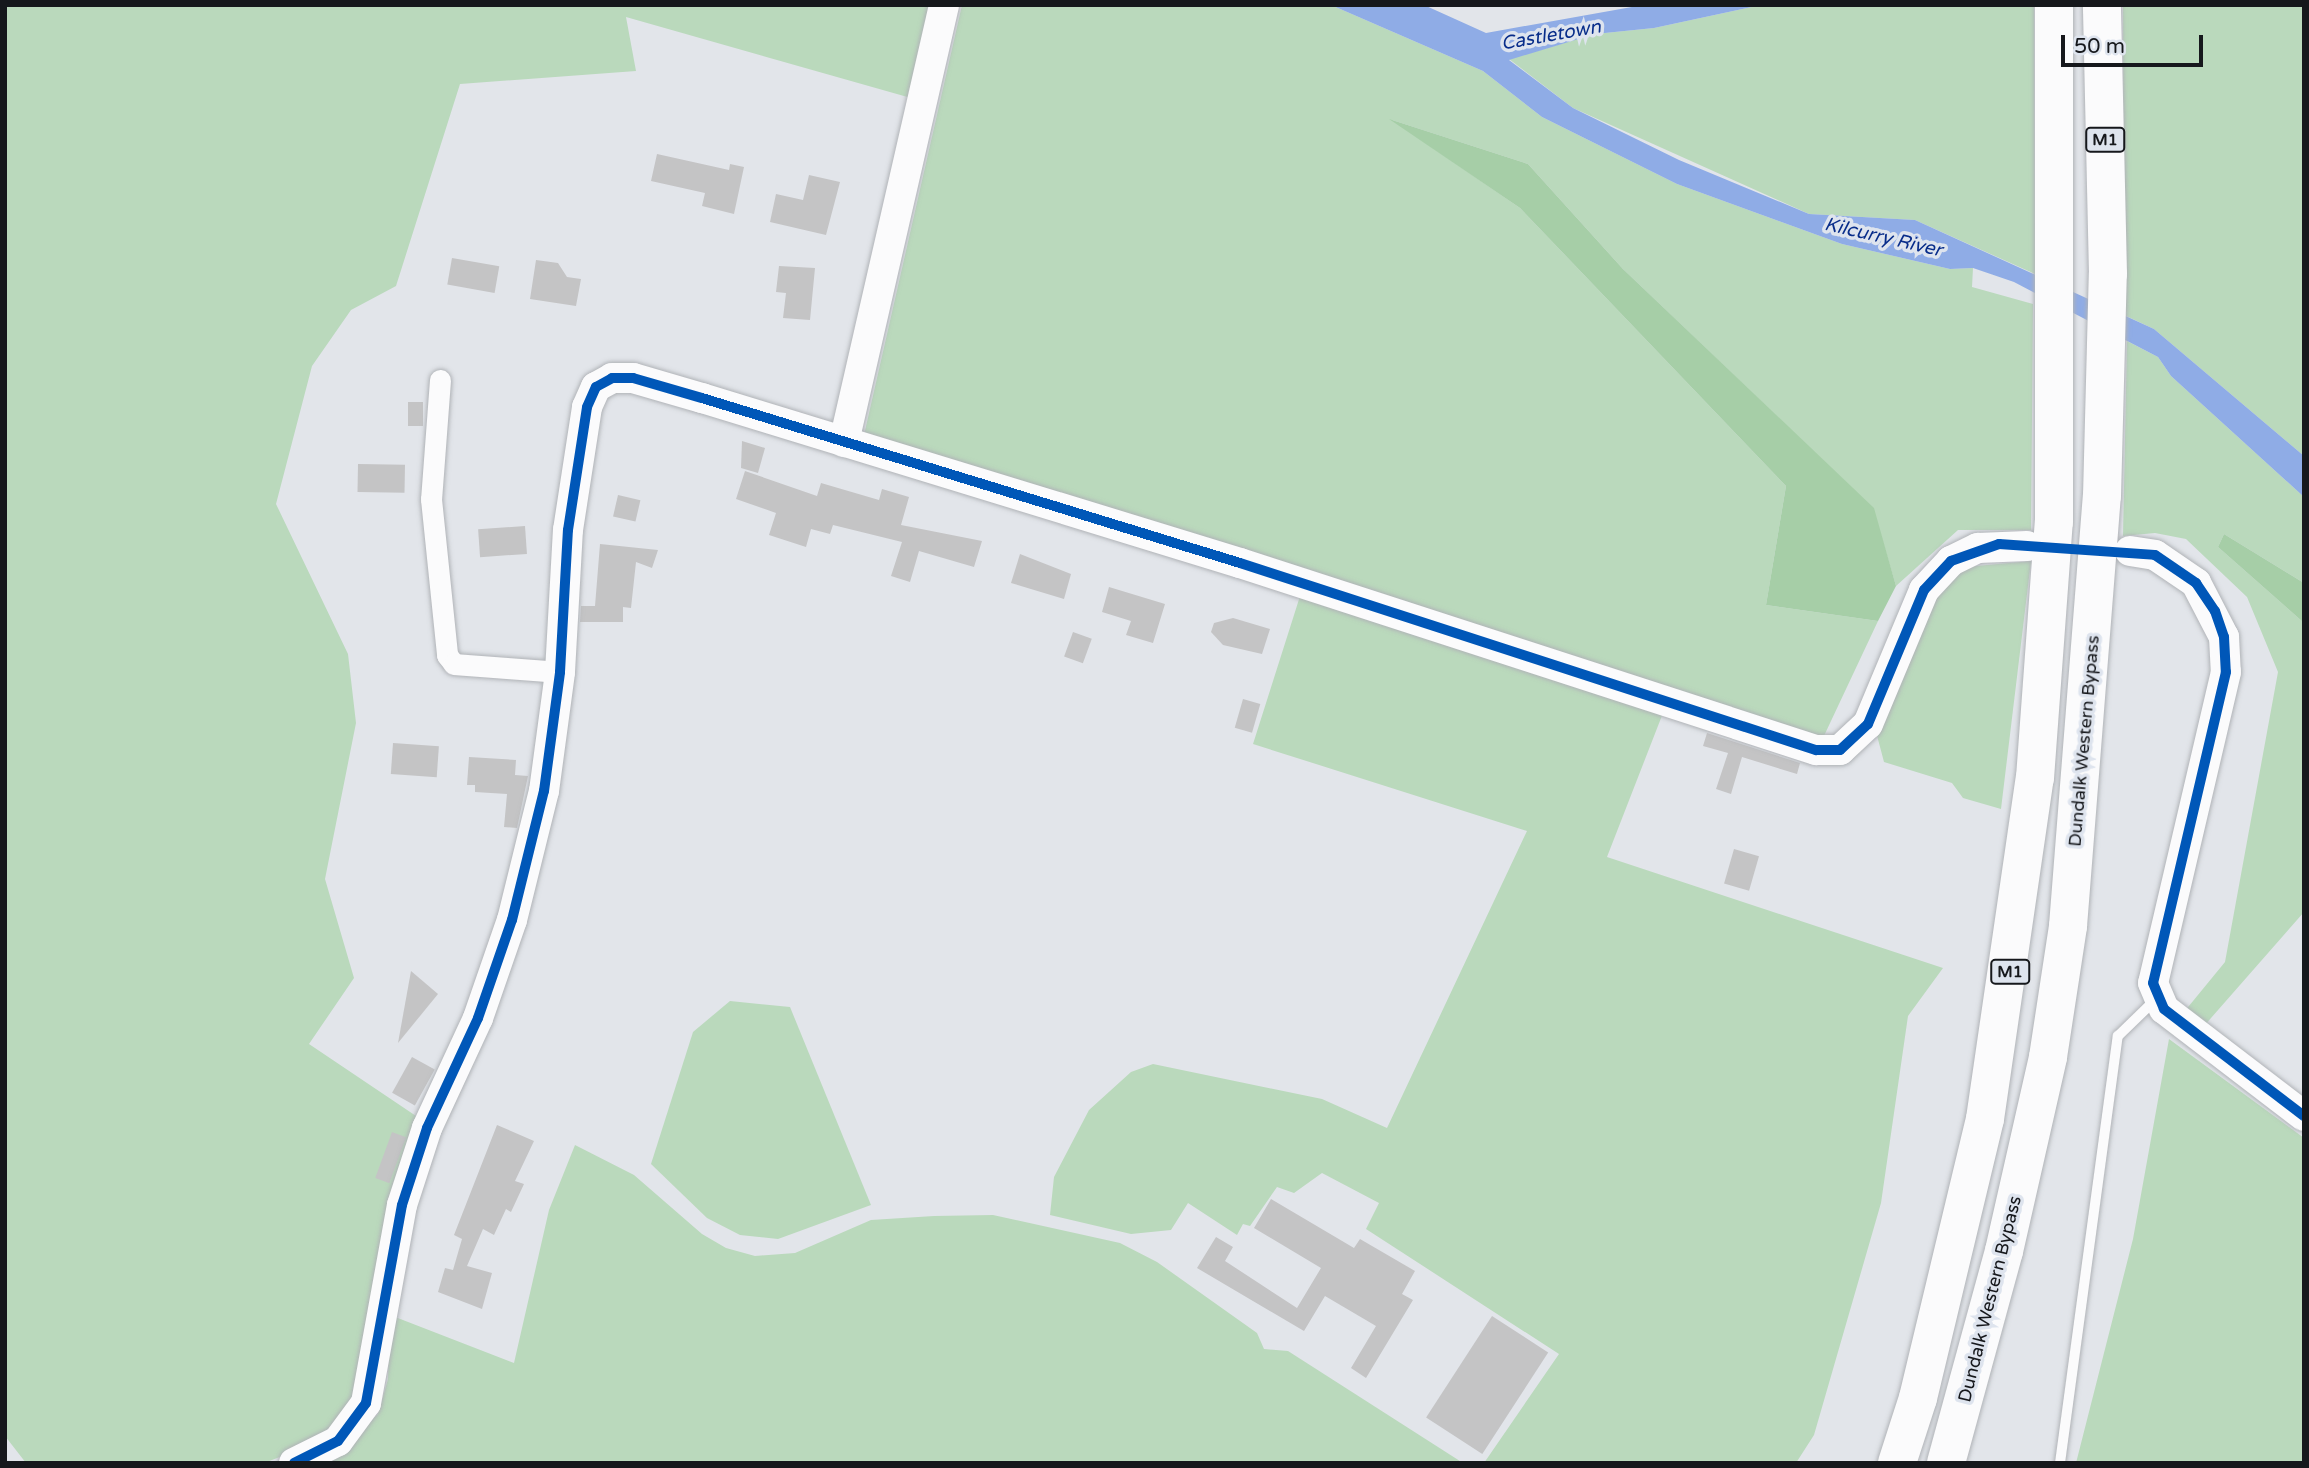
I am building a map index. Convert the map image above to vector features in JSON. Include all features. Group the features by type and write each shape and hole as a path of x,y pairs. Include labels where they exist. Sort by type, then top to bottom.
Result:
{"highway":[{"name":"M1","path":"1897,1463 1963,1217 2011,960 2035,778 2052,561 2053,5"},
{"name":"Dundalk Western Bypass","path":"1946,1463 2004,1251 2048,1057 2068,926 2090,691 2107,348 2102,5"}],"street":[{"path":"844,442 944,5"},
{"path":"294,1463 338,1441 366,1403 402,1205 427,1128 478,1018 512,920 544,791 559,672 568,530 587,407 596,387 612,378 633,378 1240,563 1816,751 1840,750 1853,742 1868,724 1924,590 1951,561 1978,548 2027,546"},
{"path":"440,380 431,499 447,655 454,664 559,672"},
{"path":"2130,551 2155,555 2196,583 2224,637 2226,672 2156,990 2176,1020 2304,1116"}],"lane":[{"path":"2060,1463 2118,1036 2156,990"}],"green space":[{"path":"5,5 932,5 911,98 626,17 636,71 460,84 396,286 351,310 312,366 276,504 348,654 356,723 325,879 354,978 309,1044 419,1118 359,1385 340,1423 293,1452 264,1463 26,1463 5,1436"},
{"path":"962,5 1331,5 1483,71 1542,117 1677,184 1842,244 1950,269 1973,268 1972,287 2033,304 2031,530 1958,530 1896,586 1873,508 1623,269 1528,164 1392,120 1520,208 1786,486 1766,605 1878,621 1823,738 864,435"},
{"path":"1761,5 2034,5 2035,274 1915,220 1809,214 1573,108 1509,59 1595,34 1654,28"},
{"path":"2123,5 2304,5 2304,456 2154,329 2124,315"},
{"path":"1389,119 1528,164 1623,269 1874,508 1896,586 1878,621 1766,605 1786,486 1520,208"},
{"path":"2127,341 2158,357 2171,376 2304,497 2304,583 2224,534 2218,547 2304,623 2304,912 2204,1026 2184,1012 2225,962 2278,672 2247,597 2186,539 2155,533 2123,536"},
{"path":"2224,534 2304,583 2304,623 2218,547"},
{"path":"2031,561 2001,809 1963,798 1952,783 1884,762 1875,728 1934,594 1965,567"},
{"path":"1301,593 1663,713 1607,857 1943,968 1908,1016 1881,1203 1814,1435 1796,1463 1484,1463 1559,1354 1366,1229 1379,1203 1322,1173 1294,1193 1277,1187 1250,1226 1243,1224 1237,1235 1188,1203 1171,1230 1131,1234 1050,1215 1054,1177 1089,1110 1131,1072 1153,1064 1322,1099 1387,1128 1527,831 1253,744"},
{"path":"730,1001 790,1007 871,1205 778,1239 740,1235 707,1218 651,1164 693,1032"},
{"path":"2169,1039 2304,1138 2304,1463 2076,1463 2133,1239"},
{"path":"575,1145 634,1175 702,1234 726,1248 755,1256 795,1253 871,1220 934,1216 993,1215 1120,1243 1157,1262 1257,1333 1264,1349 1288,1351 1463,1463 313,1463 336,1453 378,1414 388,1379 390,1315 514,1363 549,1210"}],"water":[{"path":"1331,5 1424,5 1486,33 1643,5 1761,5 1654,28 1595,34 1509,60 1573,108 1679,160 1809,214 1915,220 2154,329 2304,456 2304,497 2171,376 2158,357 2014,282 1973,268 1950,269 1842,244 1677,184 1542,117 1483,71"}],"building":[{"path":"657,154 729,170 730,164 744,167 734,214 702,206 705,193 651,181"},
{"path":"809,175 840,182 826,235 770,222 776,194 803,200"},
{"path":"452,258 499,266 495,293 447,285"},
{"path":"536,260 558,263 567,277 581,279 576,306 530,299"},
{"path":"779,266 815,268 810,320 783,318 786,293 776,292"},
{"path":"408,402 423,402 423,426 408,426"},
{"path":"742,441 765,448 758,473 741,468"},
{"path":"358,464 405,465 405,493 358,492"},
{"path":"745,471 817,496 821,483 879,500 882,489 909,497 901,525 982,541 974,567 919,551 910,582 891,576 902,542 833,525 830,534 811,529 806,547 769,535 776,513 736,499"},
{"path":"618,495 640,500 635,522 613,516"},
{"path":"525,526 527,554 480,557 478,529"},
{"path":"600,544 658,550 652,568 636,562 631,608 623,607 623,622 580,622 581,606 595,606"},
{"path":"1020,554 1071,574 1064,599 1011,583"},
{"path":"1109,587 1165,604 1153,643 1126,635 1131,621 1102,612"},
{"path":"1233,618 1270,629 1262,654 1223,645 1211,632 1214,623"},
{"path":"1073,632 1092,639 1083,663 1064,656"},
{"path":"1243,699 1260,704 1252,733 1235,728"},
{"path":"1707,733 1800,763 1797,774 1742,757 1731,794 1716,789 1728,753 1703,746"},
{"path":"393,743 439,746 437,777 391,774"},
{"path":"469,757 516,760 515,775 528,776 517,828 504,827 507,794 475,792 475,785 467,785"},
{"path":"1734,849 1759,856 1749,891 1724,884"},
{"path":"411,971 438,994 398,1043"},
{"path":"412,1057 435,1070 415,1105 392,1093"},
{"path":"497,1125 534,1141 515,1181 524,1184 511,1212 506,1209 494,1235 483,1229 467,1266 492,1273 482,1309 438,1292 445,1268 453,1270 462,1239 454,1235"},
{"path":"392,1132 406,1137 389,1183 375,1178"},
{"path":"1271,1199 1354,1248 1360,1239 1415,1271 1402,1294 1413,1300 1366,1378 1351,1368 1376,1326 1325,1296 1304,1331 1197,1268 1216,1237 1233,1247 1225,1261 1297,1308 1321,1268 1254,1228"},
{"path":"1492,1316 1548,1352 1482,1454 1426,1417"}],"cycle path":[{"path":"294,1463 338,1441 366,1403 402,1205 427,1128 478,1018 512,920 544,791 560,672 568,530 587,407 596,387 612,378 633,378 702,398 1240,563 1816,750 1840,750 1868,724 1924,590 1951,561 1999,544 2155,555 2196,583 2215,611 2224,637 2226,672 2153,983 2164,1009 2304,1116"}],"water label":[{"name":"Castletown","path":"1551,36"},
{"name":"Kilcurry River","path":"1883,238"}]}
